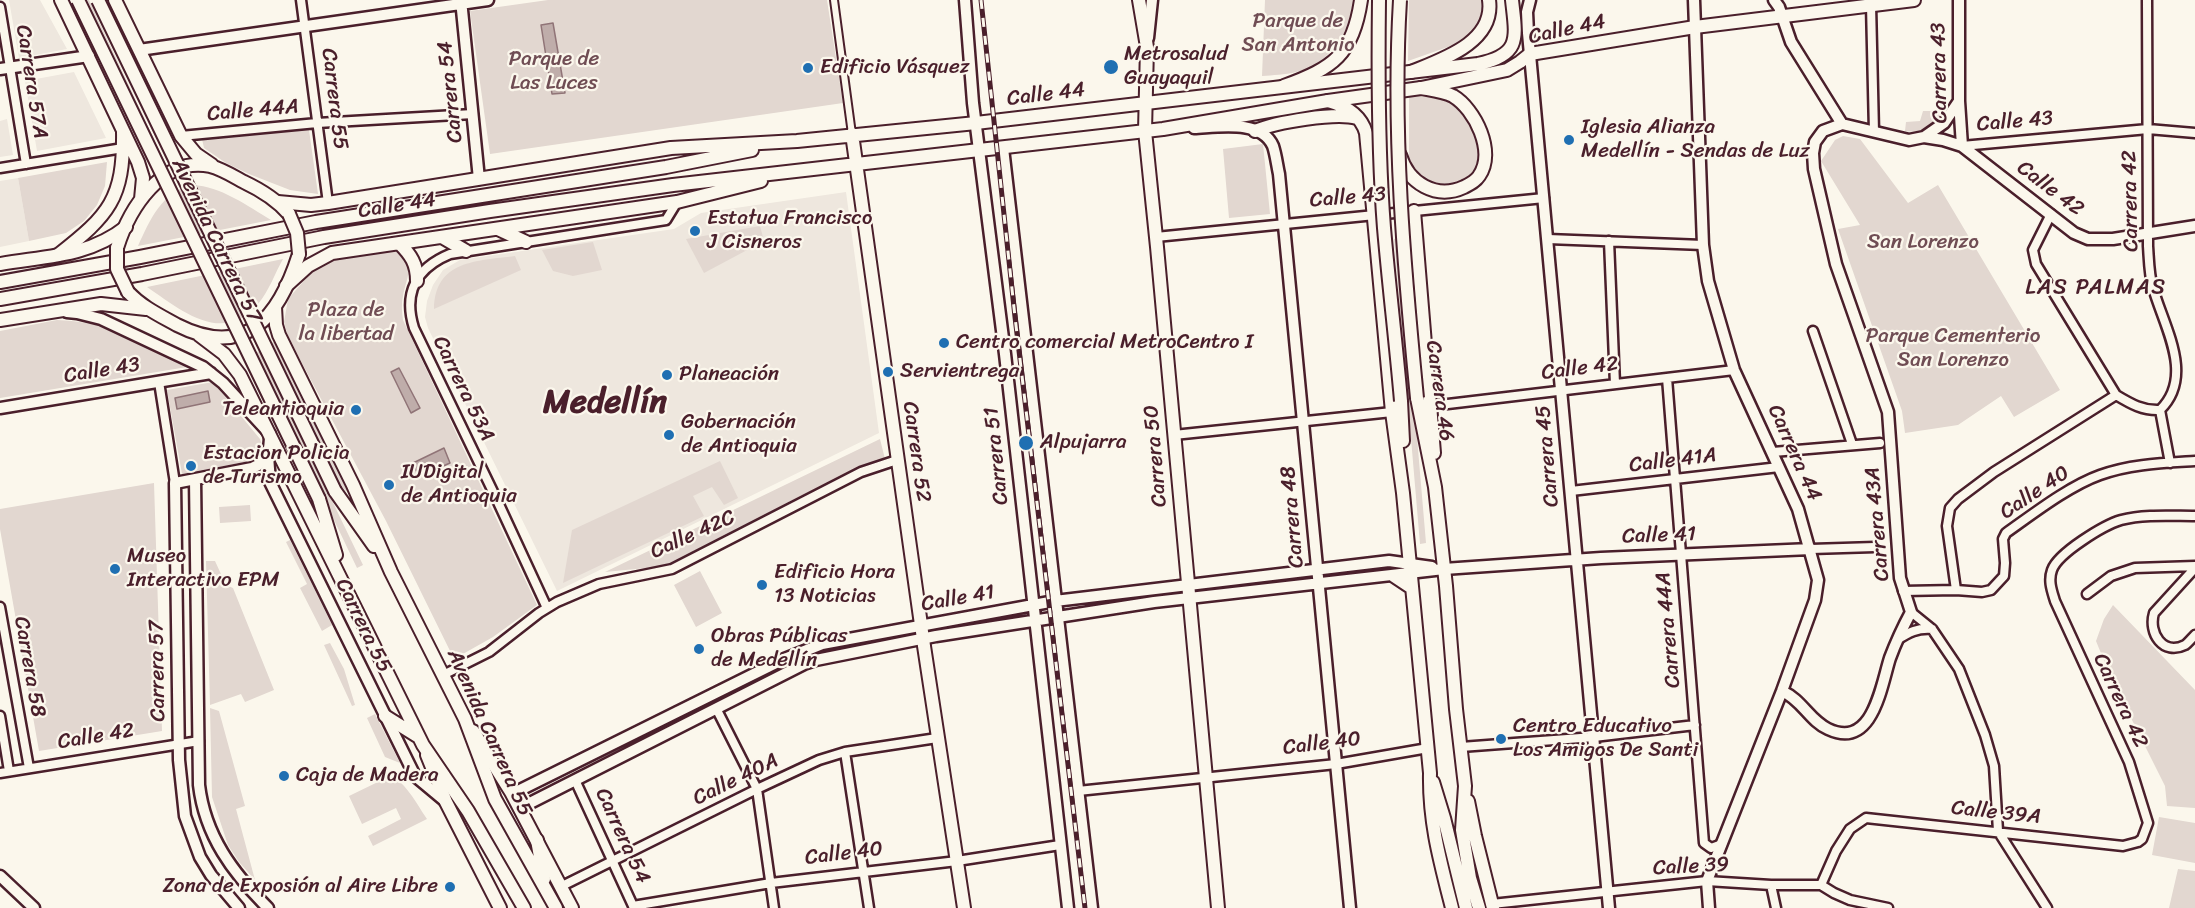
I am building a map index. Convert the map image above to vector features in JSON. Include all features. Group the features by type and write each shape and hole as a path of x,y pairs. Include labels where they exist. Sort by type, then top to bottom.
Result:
{"main road":[{"name":"Avenida Carrera 57","path":"61,0 123,128 141,171 141,200"},
{"name":"Avenida Carrera 57","path":"78,0 319,499 347,590"},
{"name":"Avenida Carrera 57","path":"98,0 335,491"},
{"name":"Avenida Carrera 57","path":"115,0 182,136 195,154 218,169"},
{"name":"Carrera 50","path":"1139,0 1147,47 1145,131 1218,908"},
{"path":"1284,86 1325,69 1343,52 1354,30 1361,0"},
{"name":"Carrera 46","path":"1379,0 1380,169 1401,401 1403,493"},
{"name":"Carrera 46","path":"1400,0 1397,74 1399,153 1405,265 1417,398 1435,487 1466,786 1492,906"},
{"path":"1412,72 1436,62 1475,39 1487,20 1490,0"},
{"name":"Calle 44","path":"0,282 316,222 666,167 797,141 1144,104 1488,62 1510,50 1516,33 1512,0"},
{"name":"Calle 44","path":"0,299 335,236 674,185 1163,129 1421,88 1507,70 1530,54 1695,27 1914,0"},
{"path":"1399,153 1408,174 1417,183 1427,189 1450,192 1472,183 1479,176 1485,163 1478,124 1463,103 1441,91 1421,88"},
{"path":"1328,101 1345,107 1360,119"},
{"path":"1255,131 1268,126 1340,116 1360,119"},
{"name":"Carrera 46","path":"1360,119 1366,133 1392,412 1403,493 1428,748 1430,804 1437,846 1452,908"},
{"path":"58,255 91,228 106,211 119,185 123,128"},
{"name":"Carrera 52","path":"852,134 937,738 964,908"},
{"name":"Calle 44","path":"278,202 328,204 671,148 797,141"},
{"path":"199,335 214,338 236,337 262,323 275,307 299,254 299,240 289,214 278,202 264,192 218,169 199,165 176,170 155,182 141,200 117,248 117,269 121,281 128,292 146,309 199,335 232,363 270,434 421,741 475,822 525,908"},
{"name":"Calle 44","path":"285,287 308,266 323,257 343,251 677,202 803,171"},
{"path":"1414,211 1431,406 1435,487"},
{"path":"0,264 79,251 98,245 126,226"},
{"path":"497,229 526,242"},
{"path":"442,237 466,251"},
{"path":"399,243 416,265 417,281"},
{"path":"0,320 101,304 146,309"},
{"name":"Avenida Carrera 55","path":"275,307 279,335 353,485 391,572 465,719 495,799 556,908"},
{"name":"Avenida Carrera 55","path":"335,491 391,572"},
{"path":"1394,576 1412,588"},
{"path":"385,716 421,741"},
{"path":"465,719 511,792 572,908"},
{"name":"Carrera 55","path":"421,741 446,802 500,908"},
{"name":"Carrera 46","path":"1430,773 1464,878 1479,908"},
{"name":"Carrera 46","path":"1466,786 1461,831 1466,908"},
{"path":"537,840 546,889"}],"street":[{"name":"Carrera 55","path":"301,0 328,204"},
{"path":"139,50 461,2 488,0"},
{"name":"Carrera 52","path":"834,0 852,134"},
{"name":"Carrera 51","path":"965,0 976,123 1068,908"},
{"path":"1147,47 1152,0"},
{"name":"Carrera 45","path":"1530,0 1527,12 1530,54 1609,908"},
{"name":"Carrera 44","path":"1694,0 1703,245 1708,281 1734,370 1798,509 1818,580 1815,600 1782,692 1707,881 1709,908"},
{"path":"1774,0 1791,42 1842,124"},
{"name":"Carrera 43","path":"1959,0 1959,101 1962,146"},
{"name":"Carrera 42","path":"2147,0 2149,233 2152,285 2176,360 2177,379 2170,401 2160,410"},
{"name":"Carrera 54","path":"461,2 479,179"},
{"path":"1871,5 1874,132"},
{"name":"Carrera 57A","path":"0,7 5,69 26,164"},
{"path":"5,69 89,56"},
{"path":"1924,137 1944,123 1959,101"},
{"name":"Calle 44A","path":"182,136 317,123 473,114"},
{"name":"Calle 43","path":"1842,124 1909,140 1924,137 1962,146 2148,129 2195,133"},
{"name":"Carrera 43A","path":"1842,124 1823,131 1815,142 1814,169 1836,264 1888,412 1897,546 1903,591 1911,612"},
{"name":"Calle 44","path":"1163,129 1244,127 1255,131"},
{"name":"Carrera 48","path":"1255,131 1265,135 1273,146 1279,174 1350,908"},
{"name":"Calle 42","path":"1962,146 2074,233 2088,239 2113,239 2195,226"},
{"path":"0,168 123,148"},
{"name":"Carrera 51","path":"1003,148 1092,908"},
{"name":"Calle 43","path":"1156,237 1544,198"},
{"path":"417,281 441,258 466,251 666,220 677,202"},
{"path":"2051,214 2033,250 2036,264 2116,395 2150,411 2160,410 2170,463"},
{"path":"1548,239 1703,245"},
{"path":"1609,242 1615,384"},
{"name":"Carrera 53A","path":"417,281 410,294 408,308 414,328 547,608"},
{"path":"49,312 77,313 101,319 194,362 211,373 270,434"},
{"path":"1813,331 1851,444"},
{"name":"Calle 42","path":"1431,406 1734,370"},
{"name":"Calle 43","path":"0,408 211,373"},
{"name":"Carrera 44A","path":"1667,378 1704,843 1711,848 1722,844"},
{"name":"Carrera 57","path":"159,382 175,483 181,794 191,837 211,875 239,908"},
{"path":"1956,590 1947,526 1950,508 1958,499 1994,472 2116,395"},
{"path":"1174,435 1392,412"},
{"name":"Carrera 55","path":"270,434 268,456 270,482 415,777 446,802"},
{"path":"1773,452 1880,443"},
{"path":"175,483 252,468 261,464 268,456"},
{"name":"Calle 42C","path":"443,675 489,652 547,608 599,584 672,569 861,472 897,460"},
{"name":"Calle 40","path":"1903,591 1982,592 1991,590 2004,576 2003,539 2006,533 2058,498 2097,475 2124,467 2195,461"},
{"name":"Calle 41A","path":"1571,491 1779,466"},
{"path":"252,468 265,475 270,482"},
{"name":"Carrera 57","path":"195,479 198,741 201,801 211,831 226,860 268,908"},
{"name":"Carrera 42","path":"2123,846 2142,839 2148,823 2128,762 2055,601 2050,585 2051,572 2056,561 2087,538 2120,520 2195,516"},
{"name":"Calle 41","path":"511,792 518,791 798,652 822,644 921,625 1055,601 1389,561 1410,569 1444,569 1578,560 1875,547"},
{"path":"2087,594 2110,576 2135,568 2195,567"},
{"path":"2195,567 2154,613 2151,622 2153,632 2166,646 2186,645 2195,635"},
{"name":"Calle 41","path":"522,812 528,804 816,660 923,639 1057,617 1189,598 1394,576 1410,569"},
{"name":"Carrera 58","path":"0,607 29,768"},
{"path":"1782,692 1796,699 1816,721 1828,730 1845,733 1857,730 1867,722 1875,709 1897,640 1911,612 1932,629 1959,669 1985,735 1995,775 1998,831 2047,908"},
{"path":"1897,640 1920,628 1932,629"},
{"path":"746,694 756,683 753,673"},
{"path":"717,710 757,789 774,908"},
{"name":"Carrera 58","path":"0,716 5,772"},
{"path":"1461,747 1594,737 1695,725"},
{"name":"Calle 40A","path":"562,886 819,760 845,752 937,738"},
{"name":"Calle 42","path":"5,772 198,741"},
{"name":"Calle 40","path":"1078,791 1336,764 1428,748"},
{"path":"845,752 869,908"},
{"name":"Carrera 54","path":"575,780 633,907"},
{"name":"Calle 39A","path":"1821,885 1836,851 1850,829 1866,818 2123,846"},
{"name":"Calle 40","path":"633,907 771,883 863,870 957,861 1060,845"},
{"path":"0,876 34,908"},
{"name":"Calle 39","path":"1492,906 1707,881 1821,885 1834,894 1850,900 1888,908"},
{"path":"1771,885 1776,908"}],"shaded area":[{"path":"9,0 40,0 67,49 19,58"},
{"path":"553,23 565,93 552,94 541,25"},
{"path":"74,72 106,138 37,151 25,81"},
{"path":"7,119 13,155 0,157 0,121"},
{"path":"18,178 29,241 0,247 0,181"},
{"path":"846,192 879,433 557,591 428,328 425,317 427,301 433,285 443,270 460,260 674,229 701,213"},
{"path":"399,368 420,408 411,413 391,372"},
{"path":"208,391 210,402 177,409 175,398"},
{"path":"444,448 450,463 419,477 413,463"}],"green space":[{"path":"83,0 89,0 160,152 157,154"},
{"name":"Parque de Las Luces","path":"548,0 827,0 843,103 490,154 470,11"},
{"name":"Parque de San Antonio","path":"1265,0 1355,0 1343,35 1328,55 1308,68 1296,72 1262,76"},
{"path":"1409,0 1488,0 1488,14 1474,32 1459,43 1408,61"},
{"path":"1409,93 1433,94 1450,103 1465,116 1477,133 1480,142 1482,154 1478,174 1456,187 1428,184 1416,176 1409,157"},
{"path":"1923,111 1948,111 1929,127 1911,132 1905,131 1906,122 1920,121"},
{"path":"309,130 318,194 290,190 249,174 226,163 204,148 202,139"},
{"name":"Parque Cementerio San Lorenzo","path":"1843,136 1860,139 1908,203 1938,185 2060,390 2014,417 2001,396 1958,425 1905,433 1902,411 1838,229 1860,225 1821,161 1835,140"},
{"path":"1263,144 1270,214 1229,218 1223,149"},
{"path":"107,162 105,186 97,205 84,221 66,233 29,241 18,178"},
{"path":"193,185 223,193 271,220 138,246 158,208 165,200 182,188"},
{"path":"760,226 764,241 704,273 686,239"},
{"path":"1400,238 1426,543 1420,544 1394,239"},
{"path":"593,242 602,270 573,276 553,271 542,250"},
{"name":"Plaza de la libertad","path":"394,250 406,260 409,270 402,302 403,320 537,605 493,637 454,659 386,521 288,337 284,322 288,299 315,268 328,261"},
{"path":"515,256 521,270 434,309 436,293 450,272 473,262"},
{"path":"283,259 269,288 258,304 244,316 230,322 216,323 202,320 188,314 147,287"},
{"path":"57,320 91,324 125,334 187,367 0,398 0,331"},
{"path":"275,341 350,495 339,484 270,344"},
{"path":"260,351 363,565 357,568 254,353"},
{"path":"213,382 260,439 262,451 255,460 182,474 167,390"},
{"path":"880,439 885,459 853,470 804,494 667,566 605,572"},
{"path":"720,461 738,498 724,505 712,487 693,496 704,516 563,583 572,530"},
{"path":"154,483 162,731 39,751 0,529 0,509"},
{"path":"250,505 251,521 220,523 219,507"},
{"path":"290,540 332,625 322,631 300,588 307,584 286,542"},
{"path":"206,561 215,561 226,585 233,588 274,690 245,702 241,694 210,705"},
{"path":"700,571 722,613 696,627 674,585"},
{"path":"2113,605 2195,690 2195,808 2167,806 2165,786 2111,678 2096,641 2104,619"},
{"path":"330,643 344,669 355,705 352,706 324,645"},
{"path":"210,708 219,711 245,806 236,809 255,880 228,845 212,797"},
{"path":"375,714 400,763 385,757 367,718"},
{"path":"378,771 387,773 401,783 427,819 373,846 368,836 401,819 396,808 362,824 349,796 382,780"},
{"path":"2159,817 2195,823 2195,863 2152,855"},
{"path":"2178,869 2195,871 2195,908 2169,908"}],"railway":[{"path":"981,0 1015,317 1085,908"}],"place":[{"name":"Metrosalud Guayaquil","path":"1111,67"},
{"name":"Edificio Vásquez","path":"808,68"},
{"name":"Iglesia Alianza Medellín - Sendas de Luz","path":"1569,140"},
{"name":"Estatua Francisco J Cisneros","path":"695,231"},
{"name":"Centro comercial MetroCentro I","path":"944,343"},
{"name":"Servientrega","path":"888,372"},
{"name":"Planeación","path":"667,375"},
{"name":"Teleantioquia","path":"356,410"},
{"name":"Gobernación de Antioquia","path":"669,435"},
{"name":"Alpujarra","path":"1026,443"},
{"name":"Estacion Policia de Turismo","path":"191,466"},
{"name":"IUDigital de Antioquia","path":"389,485"},
{"name":"Museo Interactivo EPM","path":"115,569"},
{"name":"Edificio Hora 13 Noticias","path":"762,585"},
{"name":"Obras Públicas de Medellín","path":"699,649"},
{"name":"Centro Educativo Los Amigos De Santi","path":"1501,739"},
{"name":"Caja de Madera","path":"284,776"},
{"name":"Zona de Exposión al Aire Libre","path":"450,887"}],"district":[{"name":"LAS PALMAS","path":"2096,288"},
{"name":"Medellín","path":"605,404"}],"park label":[{"name":"San Lorenzo","path":"1923,243"}]}
